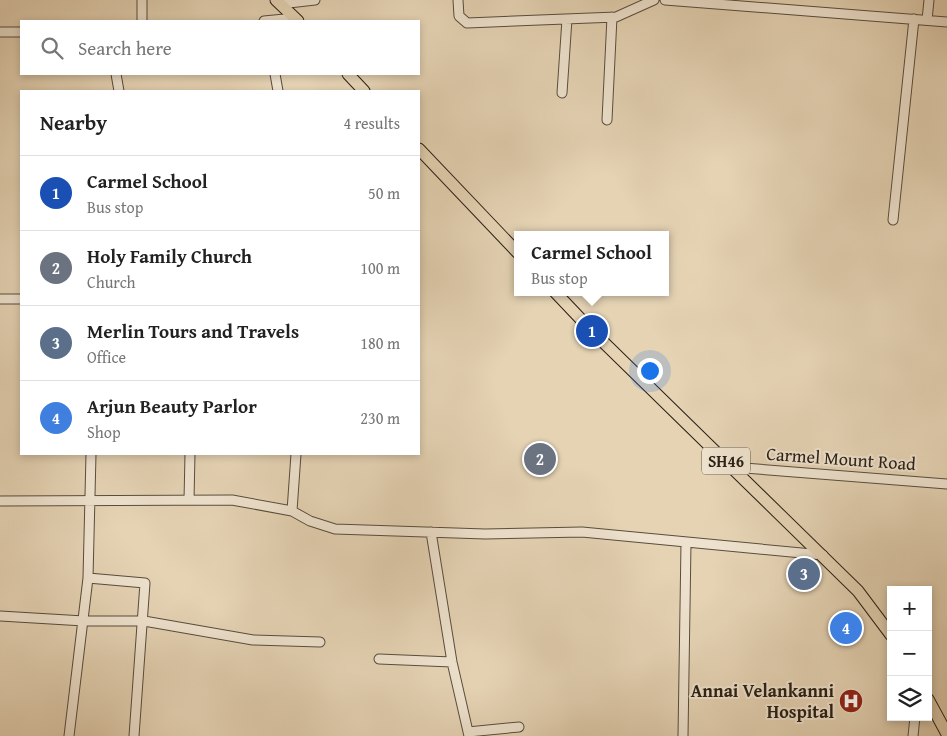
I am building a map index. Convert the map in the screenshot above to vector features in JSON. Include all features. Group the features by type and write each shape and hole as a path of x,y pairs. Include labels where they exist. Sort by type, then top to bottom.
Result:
{"main road":[{"path":"278,2 296,20"},
{"path":"349,75 363,90"},
{"path":"420,150 514,250"},
{"name":"SH46","path":"559,296 823,555 858,591 888,631"},
{"path":"932,704 943,719 947,734"}],"street":[{"path":"142,0 142,20"},
{"path":"278,2 316,0"},
{"path":"458,0 459,16 467,23 612,17 622,15 644,3 654,0"},
{"path":"665,0 797,5 947,22"},
{"path":"927,20 929,0"},
{"path":"607,120 612,17"},
{"path":"562,93 567,19"},
{"path":"893,220 914,19"},
{"path":"0,32 20,32"},
{"path":"116,75 119,90"},
{"path":"275,75 278,90"},
{"path":"0,298 20,299"},
{"path":"69,736 88,578 91,455"},
{"path":"189,500 190,455"},
{"path":"292,511 296,455"},
{"name":"Carmel Mount Road","path":"732,467 947,484"},
{"path":"0,501 232,500 292,511 310,522 335,529 485,534 582,532 823,555"},
{"path":"431,532 452,662 469,734 519,727"},
{"path":"683,736 686,543"},
{"path":"88,578 145,582 144,622 134,736"},
{"path":"0,616 144,622 253,640 320,642"},
{"path":"379,659 452,662"},
{"path":"913,736 915,721"}],"place":[{"name":"Carmel School","path":"592,331"},
{"name":"Holy Family Church","path":"540,459"},
{"name":"Merlin Tours and Travels","path":"804,574"},
{"name":"Arjun Beauty Parlor","path":"846,628"},
{"name":"Annai Velankanni Hospital","path":"851,701"}]}
